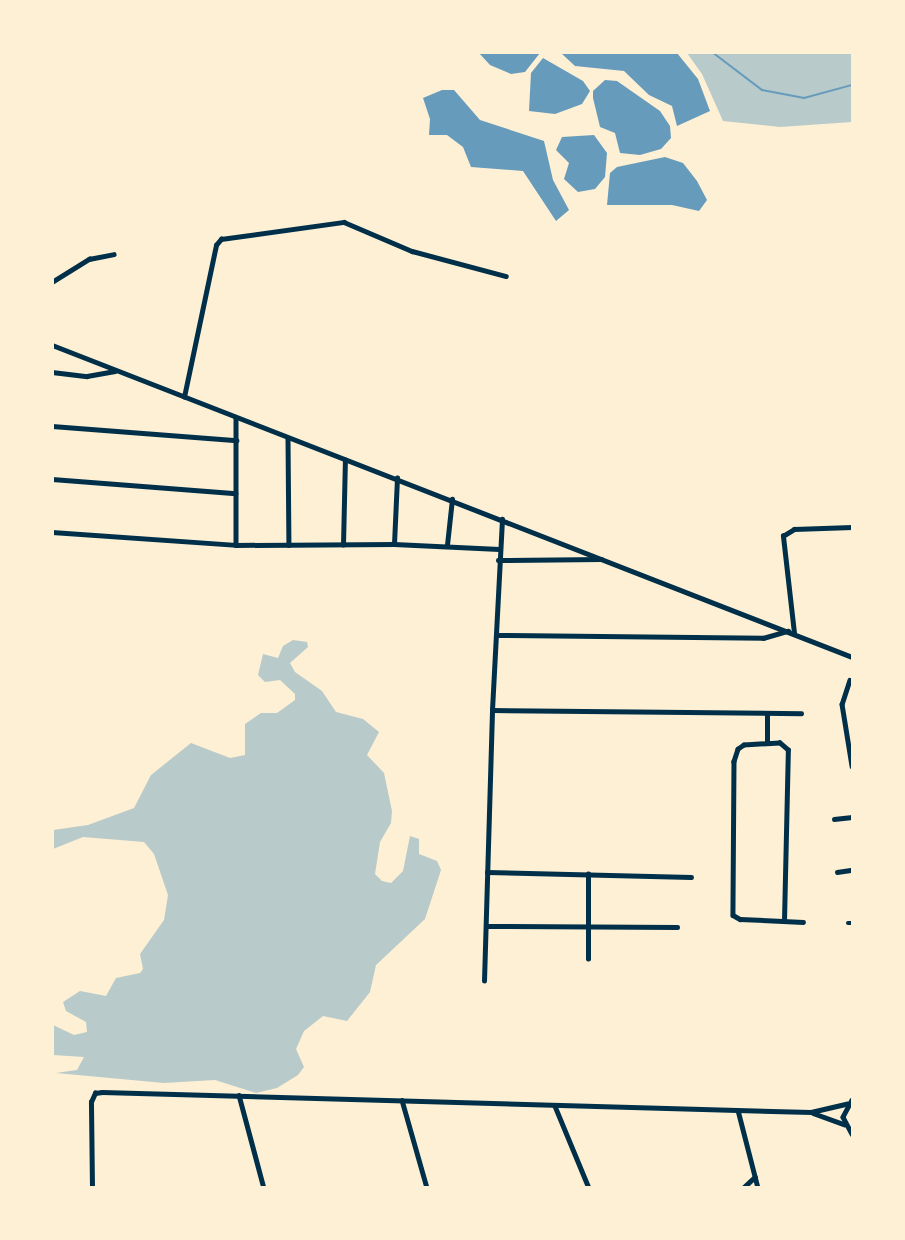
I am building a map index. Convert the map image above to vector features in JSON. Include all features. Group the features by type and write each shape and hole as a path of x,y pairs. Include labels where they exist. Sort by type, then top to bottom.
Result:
{"street":[{"path":"184,397 216,245 221,238 344,222 412,251 506,276"},
{"path":"52,282 89,259 114,254"},
{"path":"52,345 345,460 452,499 852,657"},
{"path":"52,372 87,376 115,371"},
{"path":"236,418 236,545"},
{"path":"52,426 236,440"},
{"path":"288,438 289,545"},
{"path":"343,545 345,460"},
{"path":"394,544 397,478"},
{"path":"52,479 236,494"},
{"path":"447,545 452,499"},
{"path":"484,981 492,710 498,635 498,561 502,519"},
{"path":"791,632 783,536 794,529 852,527"},
{"path":"52,532 236,545 394,544 499,549"},
{"path":"498,561 601,559"},
{"path":"498,635 764,638 791,632"},
{"path":"850,680 842,704 852,766"},
{"path":"492,710 767,715 801,713"},
{"path":"767,715 767,743"},
{"path":"784,921 788,750 783,744 767,743 740,747 734,761 732,912 740,919 802,922"},
{"path":"834,819 852,817"},
{"path":"837,872 852,870"},
{"path":"487,872 691,877"},
{"path":"588,874 586,927 588,959"},
{"path":"486,926 677,927"},
{"path":"92,1188 93,1095 102,1092 811,1112 847,1104 852,1100"},
{"path":"239,1095 264,1188"},
{"path":"402,1100 427,1188"},
{"path":"844,1124 847,1104"},
{"path":"555,1106 589,1188"},
{"path":"738,1110 758,1188"},
{"path":"811,1112 844,1124 852,1134"},
{"path":"742,1188 755,1177"}],"shaded area":[{"path":"687,53 852,53 852,122 780,127 723,121 702,74"},
{"path":"293,640 307,642 308,647 290,663 295,672 322,691 336,712 363,719 379,732 367,755 384,773 392,811 391,823 380,842 375,874 382,881 391,883 403,871 410,836 419,839 419,854 437,861 441,870 425,919 376,965 370,992 347,1021 323,1016 304,1031 296,1049 304,1067 298,1075 277,1088 256,1093 215,1080 164,1083 56,1073 77,1070 84,1057 53,1055 53,1025 74,1035 87,1032 86,1022 66,1011 63,1002 80,991 106,996 116,978 140,973 143,969 140,954 164,920 168,895 154,854 144,842 83,837 53,849 53,830 88,825 134,808 151,775 191,743 230,758 245,755 245,724 261,713 277,713 295,700 295,694 280,680 265,682 258,675 263,654 278,658 283,646"}],"water":[{"path":"540,52 525,72 511,74 490,65 479,53"},
{"path":"561,53 677,53 698,79 710,111 677,126 672,106 649,95 624,71 575,66"},
{"path":"543,58 583,81 590,91 582,104 555,114 529,111 531,73"},
{"path":"605,80 617,81 660,111 670,126 671,138 661,149 640,155 620,153 615,133 600,127 593,98 593,91"},
{"path":"442,90 454,90 480,120 544,141 553,180 569,210 556,221 523,171 471,167 463,147 447,135 429,135 430,119 423,98"},
{"path":"594,135 607,153 605,177 595,189 578,192 564,179 569,163 556,150 562,137"},
{"path":"665,157 683,163 697,181 707,200 699,211 672,205 607,205 610,173 617,167"}],"waterway":[{"path":"712,52 762,90 804,98 852,85"}]}
